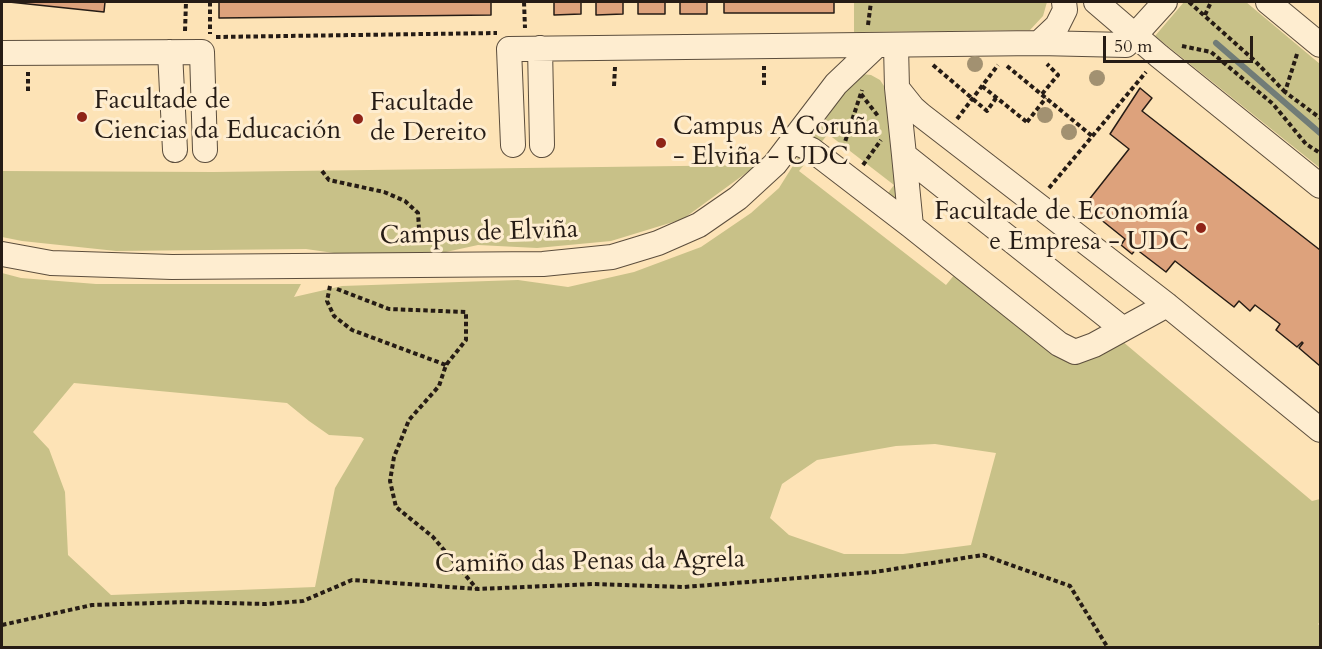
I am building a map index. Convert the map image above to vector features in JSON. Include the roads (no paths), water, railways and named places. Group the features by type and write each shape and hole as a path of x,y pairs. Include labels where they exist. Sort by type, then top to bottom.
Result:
{"street":[{"path":"1044,54 1065,10 1064,2"},
{"path":"1096,2 1158,56 1320,186"},
{"path":"519,41 894,46 1044,54 1126,45 1165,2"},
{"path":"1268,2 1312,38"},
{"path":"519,41 542,145"},
{"path":"513,145 519,41"},
{"path":"175,150 178,43"},
{"path":"2,53 178,43 202,52 205,150"},
{"path":"894,46 898,141 911,226"},
{"name":"Campus de Elviña","path":"2,255 51,262 172,267 543,264 612,257 658,243 699,225 738,198 774,164 831,91 894,46"},
{"path":"897,88 913,108 1167,305 1320,430"},
{"path":"793,141 812,150 1059,344 1074,351 1094,345 1167,305"},
{"path":"898,141 1123,329"}],"waterway":[{"path":"1216,43 1320,133"}],"place":[{"name":"Facultade de Ciencias da Educación","path":"82,117"},
{"name":"Facultade de Dereito","path":"358,119"},
{"name":"Campus A Coruña - Elviña - UDC","path":"661,143"},
{"name":"Facultade de Economía e Empresa - UDC","path":"1201,228"}]}
